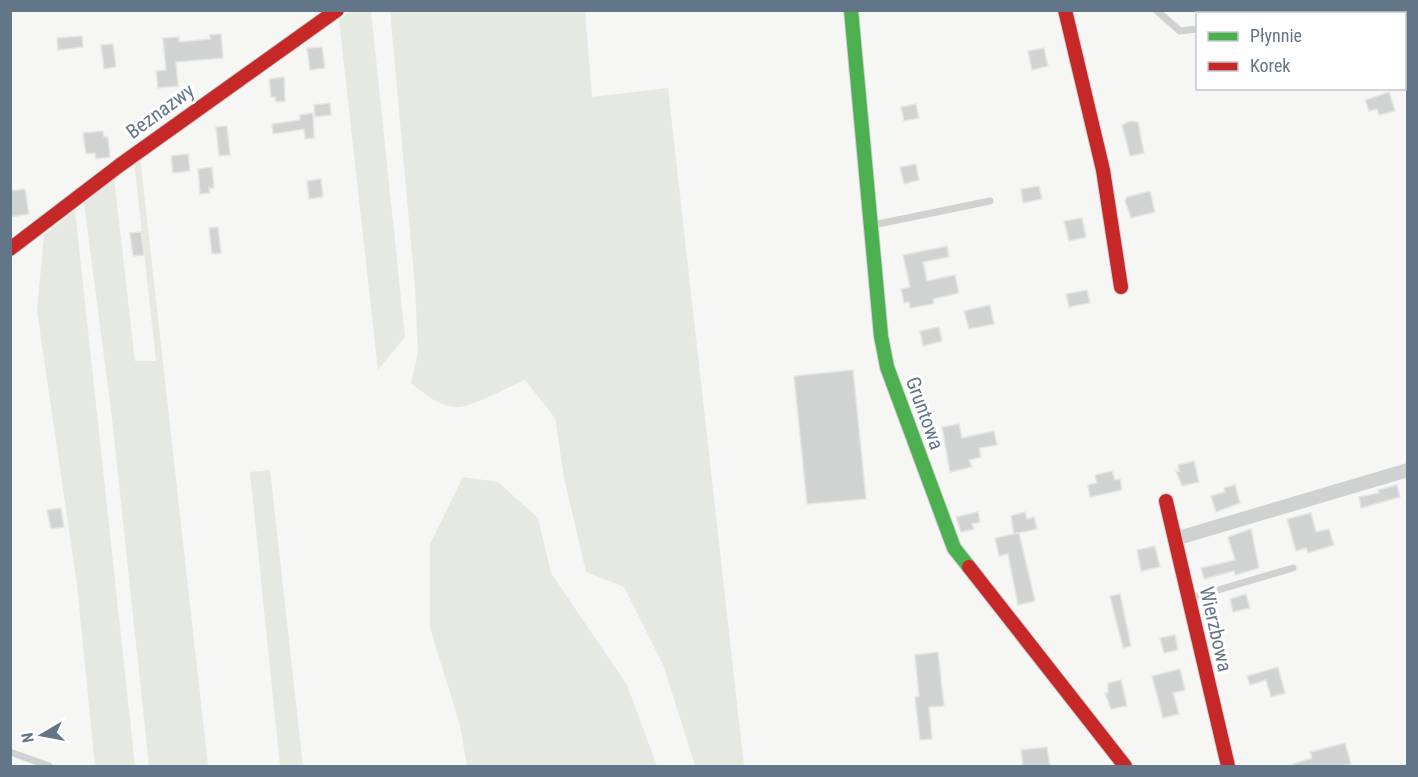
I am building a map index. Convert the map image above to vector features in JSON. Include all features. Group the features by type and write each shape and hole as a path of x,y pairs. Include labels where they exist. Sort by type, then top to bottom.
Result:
{"street":[{"name":"Beznazwy","path":"10,249 120,165 337,10"},
{"name":"Gruntowa","path":"850,10 881,336 887,367 954,548 1125,766"},
{"path":"1080,10 1065,12 1103,170 1121,287"},
{"path":"1175,539 1407,471"},
{"name":"Wierzbowa","path":"1166,501 1228,766"}],"lane":[{"path":"1156,10 1180,31 1196,29"},
{"path":"871,225 990,201"},
{"path":"1188,599 1293,568"},
{"path":"10,752 49,766"}],"shaded area":[{"path":"351,11 371,11 405,337 378,370 339,20"},
{"path":"390,11 585,11 592,97 668,88 744,766 695,766 664,667 624,587 586,572 564,478 555,418 525,380 481,400 456,407 438,402 411,383 418,353 415,287"},
{"path":"140,157 208,766 149,766 112,418 84,203 114,178 135,361 156,361 134,161"},
{"path":"75,210 135,766 95,766 77,585 37,311 44,235"},
{"path":"270,470 303,766 280,766 250,472"},
{"path":"463,477 498,482 538,518 551,573 627,685 657,766 467,766 460,725 430,628 430,544"}],"building":[{"path":"221,34 223,58 176,62 178,86 158,88 156,71 166,70 163,38 179,37 179,42 210,39 210,35"},
{"path":"82,36 83,47 58,50 57,38"},
{"path":"113,44 116,67 104,69 101,45"},
{"path":"322,47 325,68 310,70 307,48"},
{"path":"1044,48 1048,66 1032,70 1028,51"},
{"path":"284,77 285,101 276,102 275,97 271,97 269,79"},
{"path":"1389,92 1395,111 1379,115 1377,109 1369,111 1365,100"},
{"path":"330,103 331,115 315,117 314,105"},
{"path":"916,104 919,118 904,121 901,107"},
{"path":"313,113 314,138 305,139 304,129 273,134 272,124 300,120 300,115"},
{"path":"1130,121 1138,122 1144,153 1130,156 1122,125"},
{"path":"227,126 230,155 219,156 216,127"},
{"path":"103,131 104,137 108,137 110,157 96,159 95,153 86,154 83,133"},
{"path":"188,154 190,171 173,173 171,156"},
{"path":"916,164 919,180 904,184 900,167"},
{"path":"212,167 214,188 209,188 210,193 200,194 198,169"},
{"path":"321,179 323,197 309,199 307,181"},
{"path":"1039,186 1042,199 1023,203 1021,189"},
{"path":"25,189 29,214 10,217 10,191"},
{"path":"1150,191 1155,212 1131,218 1125,201 1127,197"},
{"path":"1082,218 1086,237 1069,241 1064,221"},
{"path":"218,227 221,253 212,254 209,228"},
{"path":"141,232 144,255 133,256 130,233"},
{"path":"947,246 949,257 923,262 927,281 955,275 959,293 933,299 934,304 910,308 909,302 904,303 901,289 910,287 903,255"},
{"path":"1087,290 1090,303 1069,307 1066,294"},
{"path":"990,305 994,324 969,329 964,311"},
{"path":"939,327 942,341 923,346 920,331"},
{"path":"853,370 866,499 807,504 794,376"},
{"path":"959,424 962,438 994,431 997,445 979,448 981,457 969,460 972,467 950,472 942,427"},
{"path":"1194,461 1199,482 1182,486 1176,471 1179,471 1178,465"},
{"path":"1112,471 1115,480 1120,479 1122,490 1090,497 1088,485 1097,483 1095,475"},
{"path":"1235,485 1240,503 1216,512 1211,496 1225,492 1224,488"},
{"path":"1397,485 1400,497 1361,508 1359,497 1379,493 1378,490"},
{"path":"61,508 64,527 51,529 47,510"},
{"path":"978,512 980,522 972,524 974,529 961,532 956,517"},
{"path":"1025,512 1027,519 1034,517 1037,529 1014,534 1011,516"},
{"path":"1311,513 1316,532 1329,529 1334,545 1308,553 1306,548 1296,551 1287,519"},
{"path":"1251,529 1259,568 1235,575 1234,571 1204,579 1201,568 1235,560 1228,537"},
{"path":"1019,533 1035,601 1018,605 1008,554 999,556 995,538"},
{"path":"1155,546 1160,567 1141,571 1137,550"},
{"path":"1120,594 1131,646 1123,648 1110,596"},
{"path":"1246,594 1250,608 1233,612 1230,599"},
{"path":"1175,635 1178,650 1164,653 1160,638"},
{"path":"938,652 944,706 929,707 932,739 920,740 915,697 919,696 915,655"},
{"path":"1278,667 1285,693 1271,697 1266,680 1250,685 1247,676"},
{"path":"1180,669 1185,690 1173,693 1179,714 1163,718 1152,676"},
{"path":"1121,680 1127,706 1111,709 1105,693 1108,693 1108,683"},
{"path":"1345,743 1351,764 1294,766 1293,764 1312,758 1310,752"},
{"path":"1047,747 1050,766 1023,766 1021,750"}],"traffic: fast":[{"path":"851,10 881,336 887,367 954,548 969,567"}],"traffic: jam":[{"path":"10,249 120,165 337,10"},
{"path":"1065,10 1103,170 1121,287"},
{"path":"1166,501 1228,766"},
{"path":"969,567 1125,766"}]}
